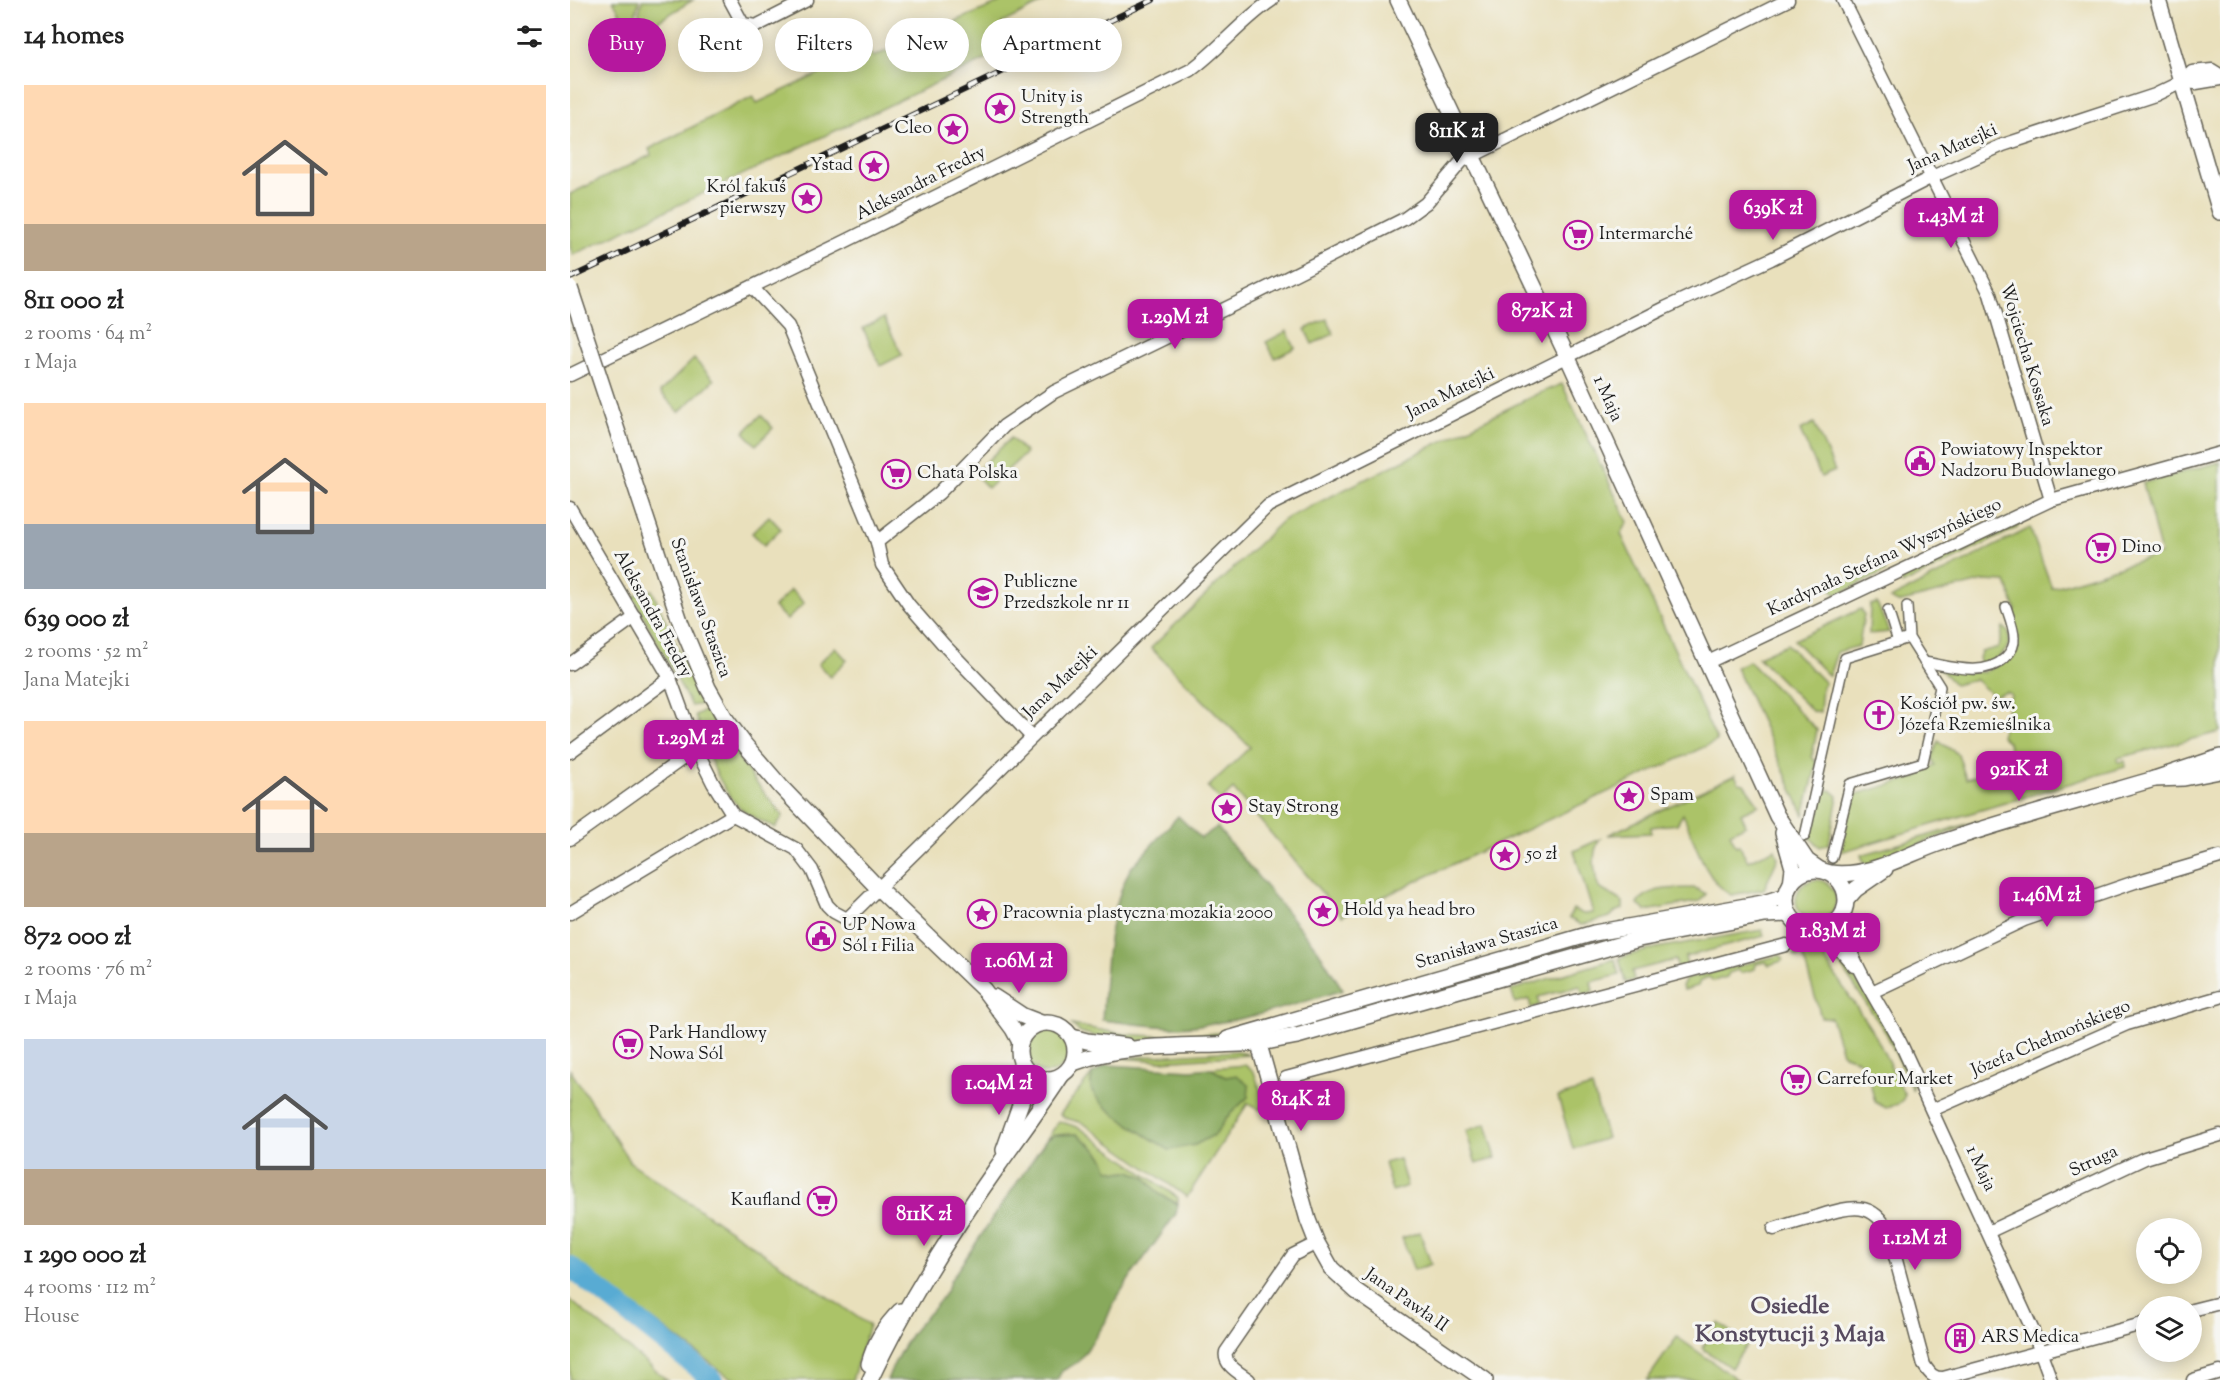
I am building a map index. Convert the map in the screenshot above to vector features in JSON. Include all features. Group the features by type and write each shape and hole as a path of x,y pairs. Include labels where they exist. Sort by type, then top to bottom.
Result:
{"street":[{"path":"730,0 743,24 756,26 807,0"},
{"name":"Aleksandra Fredry","path":"570,375 1191,70 1257,10 1272,0"},
{"name":"1 Maja","path":"1398,0 1568,358 1778,816 1807,861 1827,867"},
{"path":"877,542 939,493 1004,426 1053,392 1404,219 1426,203 1455,167 1471,157 1788,0"},
{"name":"Wojciecha Kossaka","path":"1843,0 1990,294 2051,500"},
{"path":"2158,0 2220,212"},
{"path":"2182,82 2196,83 2220,77"},
{"name":"Jana Matejki","path":"878,888 1268,506 1665,308 1771,259 1932,177 2003,145 2155,95 2182,82"},
{"path":"752,287 788,326 877,542 882,565 909,604 944,645 1032,737"},
{"name":"Stanisława Staszica","path":"570,288 681,624 708,688 725,718 764,768 878,888 984,990 1020,1042"},
{"name":"Kardynała Stefana Wyszyńskiego","path":"1707,663 2051,500 2220,453"},
{"name":"Aleksandra Fredry","path":"570,508 670,678 696,749 734,815 796,849 812,870 827,905 847,919 878,888"},
{"path":"1827,867 1850,784 1923,762 1940,687 1909,638 1907,606"},
{"path":"1924,662 1975,669 1991,667 2002,660 2010,653 2014,638 2006,607"},
{"path":"1888,610 1898,642"},
{"path":"570,664 635,616"},
{"path":"1805,836 1845,658 1909,638"},
{"path":"570,752 670,678"},
{"path":"570,839 696,749"},
{"path":"1898,861 1856,889 1833,926 1816,931 1800,926 1789,914 1788,890 1803,873 1827,867 1847,875 1898,861 1942,842 2220,757"},
{"path":"2154,779 2184,778 2220,771"},
{"path":"570,913 734,815"},
{"name":"1 Maja","path":"1778,816 1793,868 1788,890"},
{"path":"1872,992 2024,920 2135,882 2220,857"},
{"path":"1827,867 1842,884 1845,906"},
{"name":"Stanisława Staszica","path":"1073,1063 1088,1057 1148,1048 1202,1046 1257,1037 1594,933 1763,903 1788,890"},
{"name":"1 Maja","path":"1845,906 1843,930 1864,979"},
{"name":"Stanisława Staszica","path":"1257,1037 1297,1036 1639,939 1765,915 1789,914"},
{"name":"1 Maja","path":"1816,931 1830,938 1864,979 1895,1031 2042,1352 2051,1380"},
{"path":"1286,1078 1786,945"},
{"name":"Stanisława Staszica","path":"984,990 1023,1016 1041,1023"},
{"name":"Józefa Chełmońskiego","path":"1932,1110 2108,1032 2220,997"},
{"path":"868,1380 873,1348 884,1328 912,1297 998,1166 1043,1105 1061,1076 1073,1063 1075,1054 1072,1037 1059,1025 1041,1023 1026,1031 1020,1042 1019,1056 1024,1069 1024,1094 998,1166"},
{"name":"Stanisława Staszica","path":"1072,1037 1087,1041 1148,1048"},
{"name":"Jana Pawła II","path":"1257,1037 1308,1220 1317,1243 1331,1268 1356,1291 1485,1380"},
{"path":"1024,1069 1035,1077 1044,1079 1061,1076"},
{"name":"Struga","path":"1988,1232 2145,1158 2220,1135"},
{"path":"1774,1229 1854,1207 1870,1211 1878,1218 1885,1225 1889,1234 1924,1365 1931,1376 1943,1378 2136,1326"},
{"path":"1249,1380 1228,1363 1225,1357 1226,1352 1293,1255 1317,1243"},
{"path":"2202,1308 2220,1302"},
{"path":"2193,1380 2220,1372"}],"green space":[{"path":"613,0 639,0 635,18 623,18"},
{"path":"642,0 693,0 664,18 638,18"},
{"path":"1006,0 1048,0 1012,18 981,18 981,62 969,68 969,18 963,18"},
{"path":"885,52 885,72 960,72 573,255 570,247 570,194 651,155 649,149 753,96 757,103 823,72 873,72 873,57"},
{"path":"884,318 902,355 880,366 863,328"},
{"path":"1327,319 1334,334 1312,344 1305,329"},
{"path":"1287,331 1295,348 1275,358 1266,342"},
{"path":"694,359 714,380 679,412 660,392"},
{"path":"1562,384 1628,522 1621,534 1717,741 1342,916 1233,789 1221,801 1208,787 1250,747 1151,648 1283,520 1537,394"},
{"path":"761,415 773,428 756,445 744,432"},
{"path":"1814,423 1835,471 1821,477 1800,430"},
{"path":"1011,438 1026,453 988,488 974,473"},
{"path":"2220,462 2220,732 2118,758 2118,762 2125,761 2125,767 1841,852 1853,795 1917,777 1918,770 1935,765 1932,758 1938,741 1958,754 1966,779 1983,774 1987,777 2005,772 2010,753 2008,742 2001,736 2011,695 2007,692 1993,696 1975,679 1955,685 1939,668 1980,672 1996,666 2016,651 2018,637 2012,612 2016,610 2006,582 1984,581 1898,603 1890,599 2030,528 2052,588 2161,554 2143,483"},
{"path":"769,516 781,529 764,545 752,533"},
{"path":"2023,519 2017,528 1902,585 1900,578"},
{"path":"1884,564 1886,571 1837,595 1830,588"},
{"path":"652,590 703,704 691,706 633,596"},
{"path":"791,590 804,603 787,620 774,607"},
{"path":"1877,603 1889,632 1869,634 1870,605"},
{"path":"1861,609 1864,614 1859,646 1837,652 1829,676 1794,640"},
{"path":"2003,627 2009,632 2010,639 2006,650 1998,658 1982,667 1979,658 1981,652 1999,647"},
{"path":"1787,644 1825,683 1822,686 1820,712 1813,712 1758,657"},
{"path":"835,647 847,660 830,677 818,664"},
{"path":"1749,661 1817,730 1812,757 1817,763 1804,815 1736,667"},
{"path":"706,710 754,780 783,816 775,828 739,807 724,787 712,764 695,715"},
{"path":"1735,775 1739,783 1744,784 1759,805 1741,813 1746,825 1730,833 1736,846 1739,845 1748,861 1775,849 1778,858 1764,889 1731,895 1722,888 1701,859 1683,814 1677,824 1651,827 1651,833 1608,835"},
{"path":"1831,790 1838,796 1829,844 1820,847 1810,838 1821,792"},
{"path":"1178,816 1201,838 1217,827 1318,950 1343,990 1260,1014 1197,1026 1158,1026 1102,1020 1106,962 1112,924 1122,887 1130,869"},
{"path":"1978,821 1865,866 1861,855"},
{"path":"1600,839 1595,850 1594,863 1599,888 1623,902 1623,909 1610,917 1581,925 1569,918 1573,909 1583,914 1593,913 1574,851"},
{"path":"1816,880 1824,881 1830,886 1835,892 1835,908 1830,914 1824,919 1816,920 1808,919 1802,914 1797,908 1796,900 1797,892 1802,886 1808,881"},
{"path":"1671,888 1695,888 1706,894 1700,901 1646,911 1637,904 1656,891"},
{"path":"1762,930 1764,936 1685,957 1687,966 1678,969 1675,960 1632,971 1634,980 1625,982 1619,958 1656,948"},
{"path":"1806,946 1822,955 1876,1037 1905,1095 1901,1103 1886,1108 1875,1102 1868,1075 1861,1062 1842,1053 1831,1018 1821,1017 1803,956 1794,955 1796,951"},
{"path":"1837,954 1894,1039 1904,1058 1913,1091 1886,1033 1834,956"},
{"path":"1780,955 1783,958 1782,961 1769,965 1766,962 1756,964 1755,969 1741,973 1738,970 1714,981 1708,977 1700,981 1698,986 1684,990 1682,986 1686,979"},
{"path":"1615,959 1619,975 1591,982 1593,991 1583,995 1580,986 1538,997 1540,1005 1531,1008 1529,999 1515,1003 1511,990"},
{"path":"1072,1025 1124,1034 1168,1037 1232,1032 1209,1038 1154,1042 1098,1037 1080,1032"},
{"path":"1047,1029 1063,1035 1069,1051 1063,1067 1047,1073 1031,1067 1025,1051 1031,1035"},
{"path":"1238,1051 1249,1055 1161,1061 1121,1058"},
{"path":"1107,1065 1191,1070 1210,1068 1226,1077 1237,1075 1249,1086 1248,1097 1226,1118 1216,1134 1195,1145 1169,1150 1114,1113 1095,1096 1091,1087 1092,1074"},
{"path":"1245,1065 1254,1072 1265,1104 1260,1110 1248,1103 1187,1197 1083,1123 1065,1118 1060,1114 1092,1074 1091,1088 1117,1116 1170,1149 1216,1134 1226,1118 1248,1097 1226,1077 1210,1068"},
{"path":"570,1070 630,1162 869,1325 852,1380 737,1380 728,1376 570,1258"},
{"path":"1592,1087 1607,1138 1573,1149 1558,1097"},
{"path":"1059,1121 1080,1128 1178,1198 1178,1204 1159,1194 1144,1177 1130,1171 1117,1172 1108,1169 1104,1158 1077,1134 1054,1135 1046,1140"},
{"path":"1486,1124 1496,1158 1476,1164 1466,1131"},
{"path":"1077,1134 1104,1158 1108,1169 1117,1172 1130,1171 1145,1177 1159,1194 1178,1204 1176,1214 1127,1282 1113,1304 1105,1323 1078,1362 1062,1371 1057,1380 887,1380 911,1334 944,1295 950,1281 1046,1140 1054,1135"},
{"path":"1399,1159 1407,1186 1392,1191 1384,1163"},
{"path":"1420,1232 1431,1264 1414,1270 1402,1238"},
{"path":"570,1300 667,1380 570,1380"},
{"path":"1719,1323 1748,1343 1731,1368 1702,1348"},
{"path":"1677,1337 1738,1380 1647,1380"}],"waterway":[{"path":"570,1267 713,1380"}],"railway":[{"path":"570,278 1153,0"}],"place":[{"name":"Unity is Strength","path":"1000,108"},
{"name":"Cleo","path":"953,129"},
{"name":"Ystad","path":"874,166"},
{"name":"Król fakuś pierwszy","path":"807,198"},
{"name":"Intermarché","path":"1578,235"},
{"name":"Powiatowy Inspektor Nadzoru Budowlanego","path":"1920,461"},
{"name":"Chata Polska","path":"896,474"},
{"name":"Dino","path":"2101,548"},
{"name":"Publiczne Przedszkole nr 11","path":"983,593"},
{"name":"Kościół pw. św. Józefa Rzemieślnika","path":"1879,715"},
{"name":"Spam","path":"1629,796"},
{"name":"Stay Strong","path":"1227,808"},
{"name":"50 zł","path":"1505,855"},
{"name":"Hold ya head bro","path":"1323,911"},
{"name":"Pracownia plastyczna mozakia 2000","path":"982,914"},
{"name":"UP Nowa Sól 1 Filia","path":"821,936"},
{"name":"Park Handlowy Nowa Sól","path":"628,1044"},
{"name":"Carrefour Market","path":"1796,1080"},
{"name":"Kaufland","path":"822,1201"},
{"name":"ARS Medica","path":"1960,1338"}],"district":[{"name":"Osiedle Konstytucji 3 Maja","path":"1790,1321"}]}
